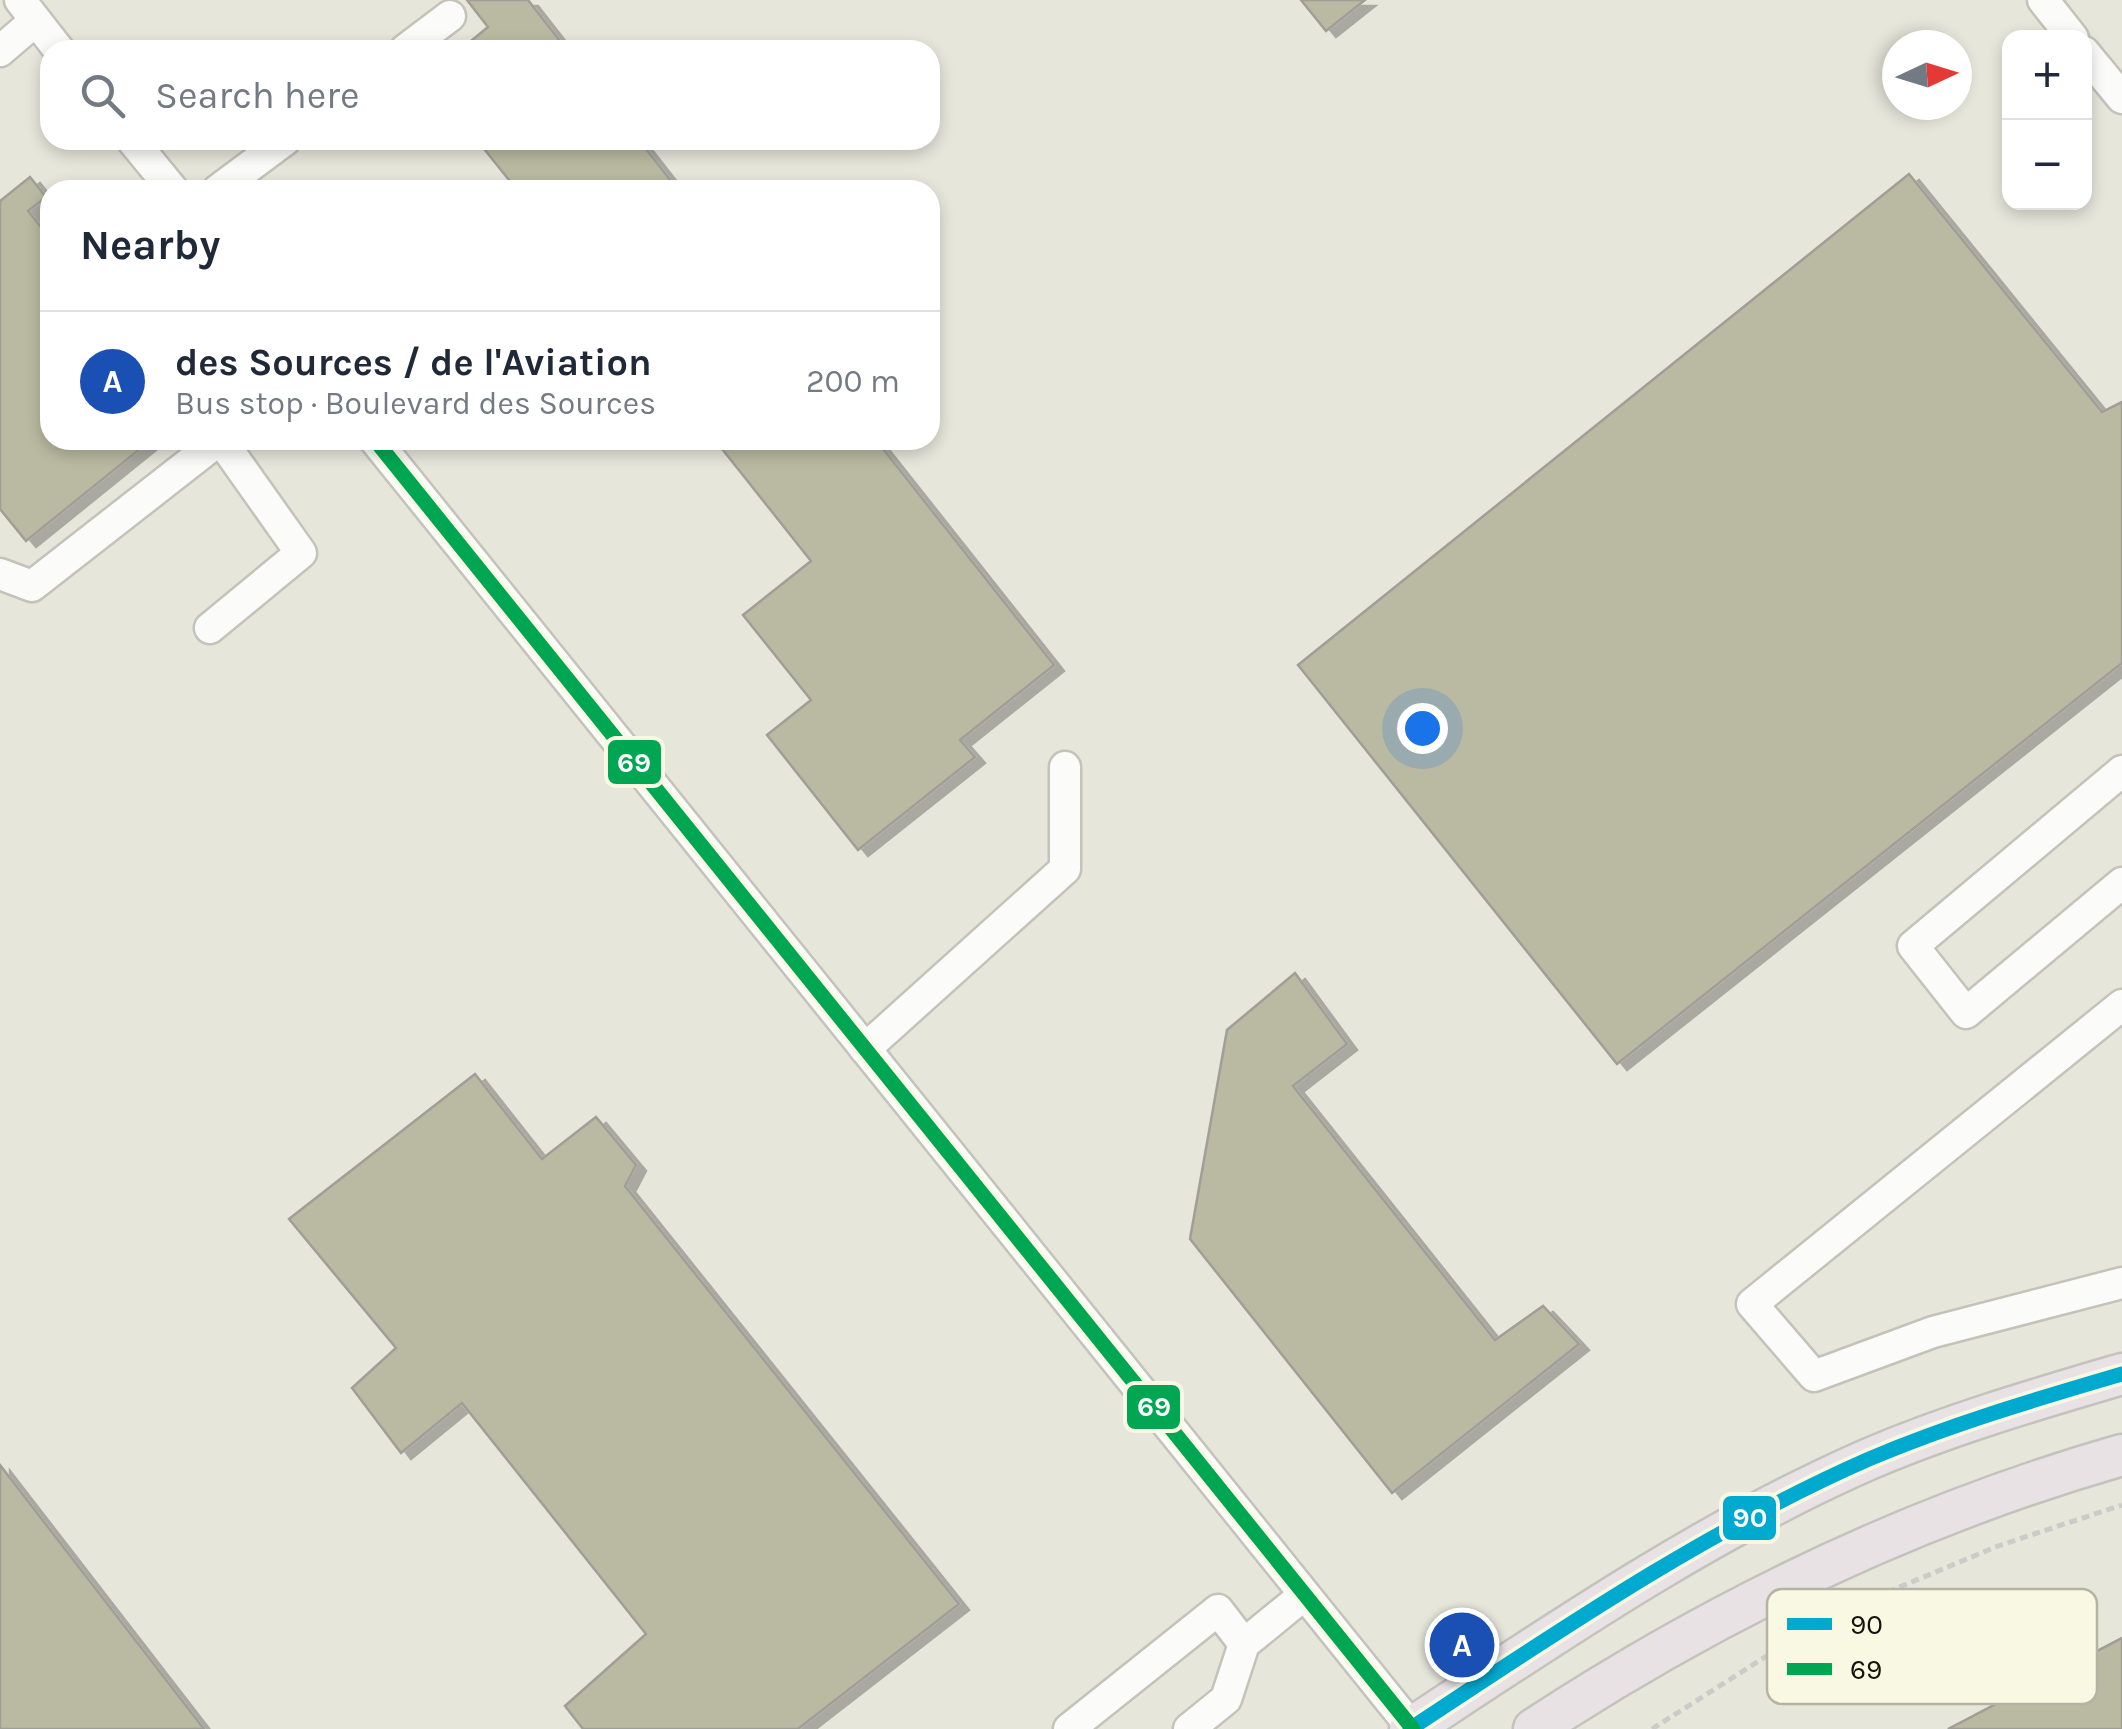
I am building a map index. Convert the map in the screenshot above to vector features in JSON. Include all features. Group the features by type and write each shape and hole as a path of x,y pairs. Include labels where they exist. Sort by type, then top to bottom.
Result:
{"main road":[{"path":"1411,1728 1562,1629 1776,1504 1914,1442 2002,1409 2122,1374"},
{"path":"1779,1589 1861,1549 1961,1508 2122,1455"},
{"path":"1534,1729 1626,1671 1767,1595"},
{"path":"1582,1729 1626,1671"}],"street":[{"path":"2042,0 2066,30"},
{"path":"0,51 28,10 50,40"},
{"path":"419,40 450,16"},
{"path":"2092,62 2122,98"},
{"path":"140,150 164,180"},
{"path":"231,180 272,150"},
{"path":"0,574 32,586 207,450"},
{"path":"210,628 301,553 227,450"},
{"path":"384,450 1411,1728"},
{"path":"865,1049 1065,869 1064,767"},
{"path":"2122,771 1913,946 1966,1013 2122,882"},
{"path":"2122,1005 1752,1304 1814,1376 1933,1332 2122,1283"},
{"path":"1189,1729 1226,1699 1244,1644 1304,1595"},
{"path":"1068,1729 1218,1610 1244,1644"}],"path":[{"path":"1893,1589 1970,1556 2122,1505"},
{"path":"1652,1729 1767,1656"}],"building":[{"path":"467,0 528,0 559,40 472,40 488,27"},
{"path":"1301,0 1365,0 1326,31"},
{"path":"485,150 647,150 670,180 509,180"},
{"path":"1909,174 2102,412 2122,402 2122,663 1617,1064 1298,665"},
{"path":"30,177 40,190 40,202 28,211 40,226 40,450 139,450 26,541 0,509 0,201"},
{"path":"723,450 884,450 1054,665 960,740 975,757 858,850 767,735 811,700 743,615 811,561"},
{"path":"1295,973 1347,1044 1293,1086 1495,1340 1543,1306 1579,1344 1392,1493 1190,1239 1227,1030"},
{"path":"475,1074 542,1159 596,1117 636,1165 625,1186 959,1604 798,1729 583,1729 565,1706 646,1634 462,1403 401,1453 352,1388 396,1348 289,1219"},
{"path":"0,1465 204,1729 0,1729"},
{"path":"2122,1638 2122,1729 1948,1729 1996,1704 2097,1704 2097,1651"}],"transit line":[{"name":"69","path":"383,450 1413,1729"},
{"name":"90","path":"1410,1729 1634,1584 1809,1487 1931,1434 2122,1374"}],"place":[{"name":"des Sources / de l'Aviation","path":"1462,1645"}]}
